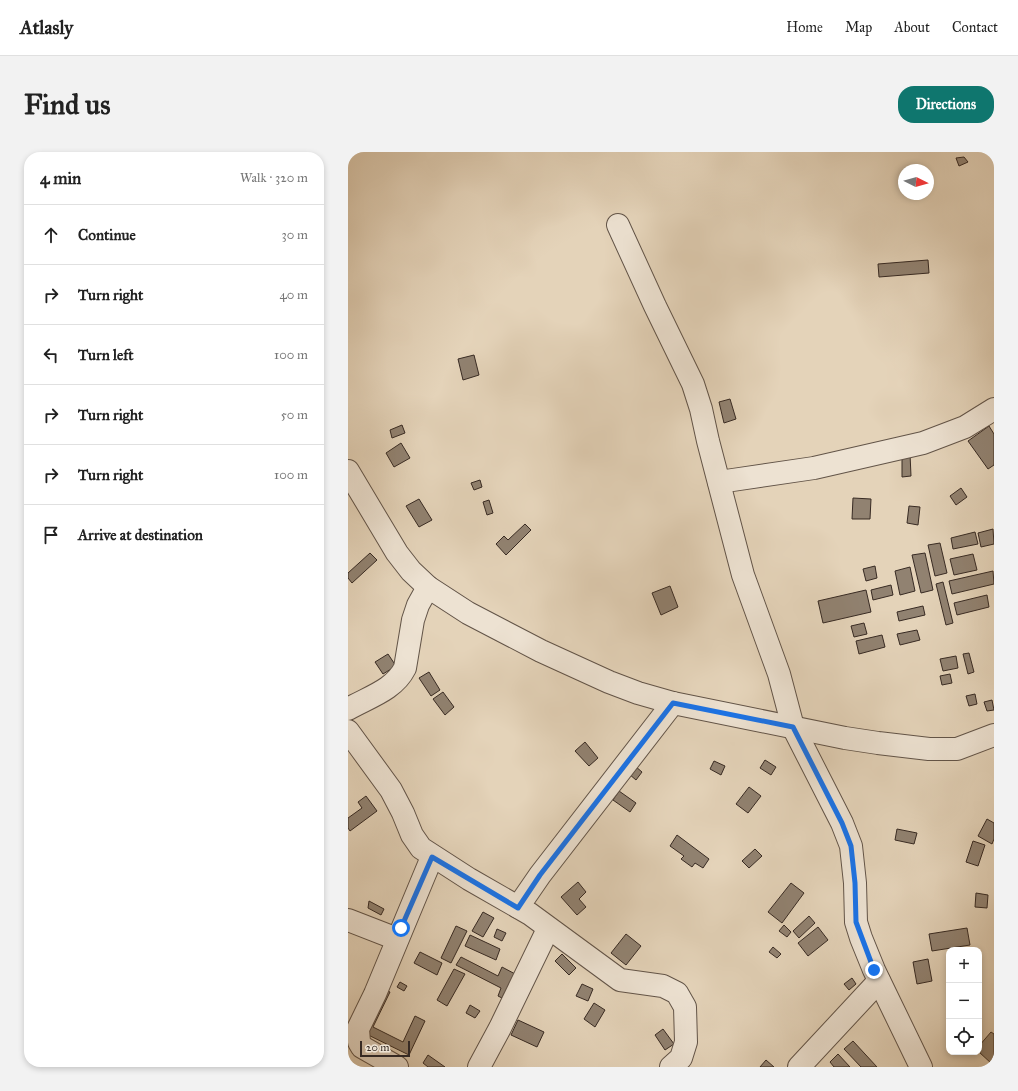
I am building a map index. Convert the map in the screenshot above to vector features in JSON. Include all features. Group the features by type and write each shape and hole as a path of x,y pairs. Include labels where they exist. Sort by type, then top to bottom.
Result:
{"street":[{"path":"618,225 648,292 693,384 743,575 779,674 793,727 842,823 851,846 855,883 856,922 879,981 921,1067"},
{"path":"719,482 814,468 923,443 965,427 994,409"},
{"path":"348,471 397,553 411,571 428,588 468,613 580,670 638,693 673,703 846,738 929,749 957,749 994,735"},
{"path":"348,709 388,688 401,676 405,668 418,605 428,588"},
{"path":"518,908 540,875 673,703"},
{"path":"348,731 391,790 412,835 421,848 432,857 530,914 548,929 620,980 663,986 677,993 685,1007 686,1042 685,1051 682,1058 671,1067"},
{"path":"397,1067 362,1047 358,1042 358,1035 432,857"},
{"path":"348,920 397,939"},
{"path":"479,1067 500,1028 548,929"},
{"path":"800,1067 879,981"}],"building":[{"path":"964,157 968,162 959,166 956,158"},
{"path":"928,260 929,273 879,277 878,264"},
{"path":"474,355 479,375 463,380 458,359"},
{"path":"730,399 736,419 724,423 719,402"},
{"path":"402,425 405,433 392,438 390,430"},
{"path":"989,426 994,434 994,465 988,469 968,441"},
{"path":"401,443 410,458 394,467 386,453"},
{"path":"910,454 911,476 902,477 902,455"},
{"path":"480,480 482,487 474,490 471,483"},
{"path":"961,488 967,497 956,505 950,496"},
{"path":"853,498 871,499 870,519 852,519"},
{"path":"419,499 432,520 419,527 406,506"},
{"path":"489,500 493,513 487,515 483,502"},
{"path":"909,506 920,507 918,525 907,523"},
{"path":"525,524 531,530 506,555 496,544 504,536 508,540"},
{"path":"993,529 994,544 981,547 978,533"},
{"path":"975,532 978,544 953,549 951,538"},
{"path":"940,543 947,573 935,576 928,545"},
{"path":"370,553 377,560 352,583 348,578 348,573"},
{"path":"925,553 933,590 921,593 912,555"},
{"path":"973,554 977,570 954,575 950,559"},
{"path":"875,566 877,578 866,581 863,569"},
{"path":"910,567 915,591 900,595 895,571"},
{"path":"993,571 994,584 952,594 949,581"},
{"path":"943,582 953,623 946,625 936,584"},
{"path":"891,585 893,595 873,600 871,590"},
{"path":"670,586 678,607 661,615 652,593"},
{"path":"866,590 871,612 823,623 818,601"},
{"path":"987,595 989,607 957,615 954,603"},
{"path":"923,606 925,615 899,621 897,612"},
{"path":"864,623 867,634 854,637 851,626"},
{"path":"917,630 920,640 900,645 897,634"},
{"path":"882,635 885,647 859,654 856,641"},
{"path":"969,653 974,672 968,674 963,654"},
{"path":"388,654 396,666 383,674 375,662"},
{"path":"956,656 958,668 943,671 940,659"},
{"path":"429,672 440,690 431,696 419,678"},
{"path":"950,674 952,683 942,685 940,676"},
{"path":"443,692 454,707 445,715 433,699"},
{"path":"975,694 977,704 969,706 966,696"},
{"path":"992,700 994,710 987,711 984,702"},
{"path":"585,742 598,758 589,766 575,751"},
{"path":"765,760 776,767 771,775 760,768"},
{"path":"714,761 725,766 721,775 710,769"},
{"path":"635,766 642,772 636,780 629,774"},
{"path":"749,787 761,796 748,813 736,804"},
{"path":"619,791 636,803 630,812 613,800"},
{"path":"366,796 377,811 350,831 348,828 348,818 362,808 358,802"},
{"path":"987,819 994,823 994,839 992,844 978,836"},
{"path":"897,829 917,833 914,844 895,840"},
{"path":"677,835 709,859 703,868 695,863 692,867 681,859 684,856 670,846"},
{"path":"973,841 985,845 978,866 966,862"},
{"path":"755,849 762,856 749,868 742,861"},
{"path":"578,882 586,892 579,899 586,907 577,915 561,897"},
{"path":"791,883 804,893 782,923 768,912"},
{"path":"976,893 988,895 987,908 975,907"},
{"path":"369,901 384,909 381,915 368,908"},
{"path":"483,912 494,918 483,937 472,931"},
{"path":"809,916 815,923 799,938 793,931"},
{"path":"784,925 791,932 787,937 779,931"},
{"path":"456,926 467,931 451,963 441,958"},
{"path":"818,927 828,940 808,956 798,943"},
{"path":"967,928 970,945 946,947 946,949 932,951 929,934"},
{"path":"497,929 506,933 502,941 494,937"},
{"path":"626,934 641,946 626,965 611,953"},
{"path":"470,935 500,949 496,960 465,946"},
{"path":"773,947 781,954 777,958 769,952"},
{"path":"420,952 442,963 437,975 414,963"},
{"path":"562,954 576,968 569,975 555,961"},
{"path":"461,957 498,976 502,967 517,975 508,994 505,992 502,998 498,996 501,988 456,965"},
{"path":"928,959 932,981 917,984 913,962"},
{"path":"454,969 465,974 447,1006 437,1000"},
{"path":"852,978 856,984 849,990 844,984"},
{"path":"400,982 407,986 404,991 397,987"},
{"path":"582,984 593,989 588,1001 576,996"},
{"path":"381,988 390,992 373,1027 403,1042 415,1016 425,1021 409,1055 360,1031"},
{"path":"594,1003 605,1010 595,1027 584,1019"},
{"path":"470,1005 480,1011 475,1018 466,1013"},
{"path":"518,1020 544,1032 537,1047 511,1035"},
{"path":"663,1029 674,1044 665,1050 655,1035"},
{"path":"991,1032 994,1034 994,1062 992,1064 982,1055 982,1042"},
{"path":"853,1041 877,1067 861,1067 844,1049"},
{"path":"838,1054 850,1067 834,1067 830,1062"},
{"path":"428,1055 445,1067 428,1067 423,1063"},
{"path":"766,1060 774,1067 760,1067"}],"route":[{"path":"401,928 432,857 518,908 540,875 673,703 793,727 842,823 851,846 855,883 856,922 874,970"}]}
